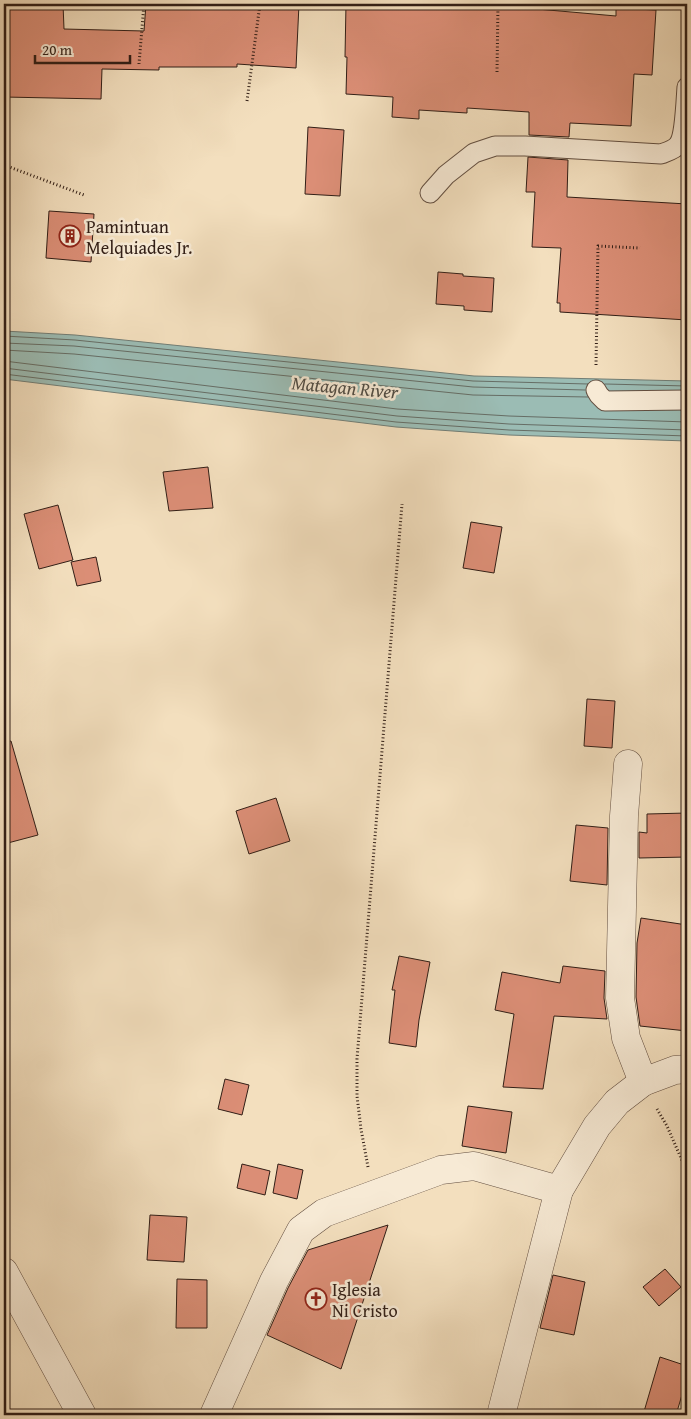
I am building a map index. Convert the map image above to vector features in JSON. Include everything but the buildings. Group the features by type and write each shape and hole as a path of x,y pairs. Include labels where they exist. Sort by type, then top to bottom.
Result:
{"street":[{"path":"628,764 624,816 620,998 626,1038 643,1082"},
{"path":"501,1415 559,1190 597,1126 617,1102 643,1082 675,1070 687,1069"},
{"path":"214,1415 274,1281 301,1230 324,1213 441,1170 474,1166 559,1190"},
{"path":"4,1272 82,1415"}],"lane":[{"path":"430,193 446,175 474,153 495,146 660,154 672,150 678,145 682,136 687,87"},
{"path":"596,390 602,399 610,401 687,400"}],"path":[{"path":"139,64 144,4"},
{"path":"247,101 260,4"},
{"path":"496,72 498,4"},
{"path":"4,165 84,196"},
{"path":"596,390 598,246 640,248"},
{"path":"373,1194 360,1129 357,1096 357,1059 402,504"},
{"path":"643,1082 687,1172"}],"water":[{"name":"Matagan River","path":"4,331 75,335 474,376 687,381 687,441 509,435 396,427 4,379"}],"place":[{"name":"Pamintuan Melquiades Jr.","path":"70,236"},
{"name":"Iglesia Ni Cristo","path":"316,1299"}]}
